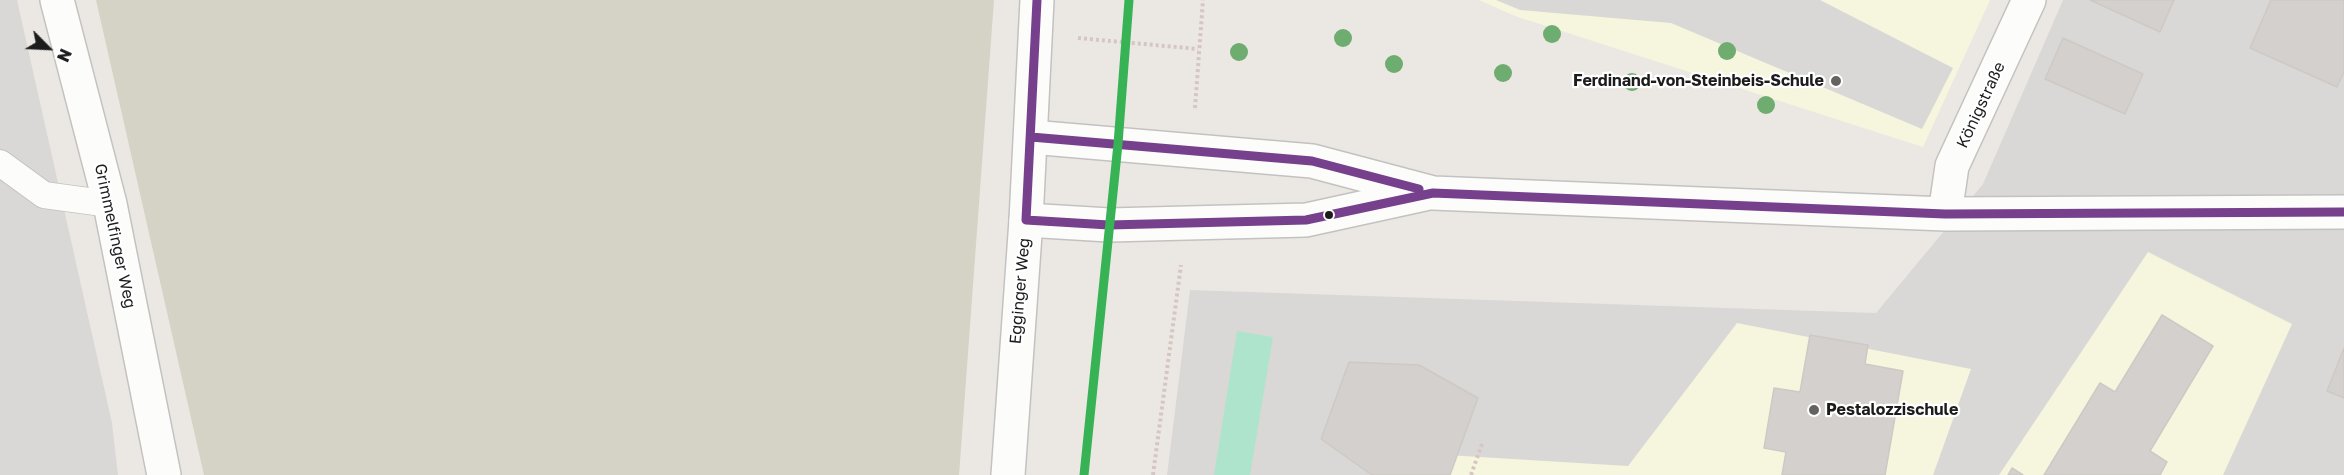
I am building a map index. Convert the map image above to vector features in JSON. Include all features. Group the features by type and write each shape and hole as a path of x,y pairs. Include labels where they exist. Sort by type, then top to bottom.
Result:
{"street":[{"name":"Grimmelfinger Weg","path":"57,0 110,204 164,475"},
{"name":"Egginger Weg","path":"1008,475 1026,220 1037,0"},
{"name":"Königstraße","path":"1946,214 1952,166 2029,0"},
{"path":"1031,136 1312,161 1433,193 1946,214 2344,212"},
{"path":"1026,220 1109,225 1306,220 1433,193"}],"lane":[{"path":"0,163 44,195 110,204"}],"path":[{"path":"1035,33 1198,49"},
{"path":"1472,475 1483,441"}],"shaded area":[{"path":"0,0 17,0 112,423 118,475 0,475"},
{"path":"96,0 994,0 959,475 204,475"},
{"name":"Ferdinand-von-Steinbeis-Schule","path":"1479,0 1990,0 1923,147 1515,16"},
{"path":"1496,0 1820,0 1953,68 1922,129 1671,23 1520,10"},
{"path":"2063,0 2344,0 2344,475 1167,475 1190,290 1876,313 1983,184"},
{"path":"2148,252 2292,324 2223,475 1999,475"},
{"name":"Pestalozzischule","path":"1737,323 1971,369 1933,475 1380,475 1381,451 1628,466"}],"green space":[{"path":"1237,331 1273,337 1250,475 1214,475"}],"building":[{"path":"2090,0 2174,0 2160,32"},
{"path":"2271,0 2344,0 2344,72 2337,87 2250,48"},
{"path":"2063,38 2143,74 2125,114 2045,79"},
{"path":"2162,315 2213,346 2150,451 2167,462 2160,475 2044,475 2100,383 2115,392"},
{"path":"1810,335 1868,345 1865,364 1903,371 1885,475 1782,475 1786,452 1764,448 1774,388 1800,392"},
{"path":"2344,348 2344,398 2327,391"},
{"path":"1349,362 1419,365 1478,398 1450,475 1372,475 1321,439"},
{"path":"2012,468 2023,475 2008,475"}],"transit line":[{"path":"1037,0 1026,220 1109,225 1306,220 1433,193 1945,214 2344,212"},
{"path":"1084,475 1118,144 1129,0"},
{"path":"1031,137 1312,161 1419,189"}],"place":[{"name":"Ferdinand-von-Steinbeis-Schule","path":"1836,81"},
{"name":"Pestalozzischule","path":"1814,410"}]}
